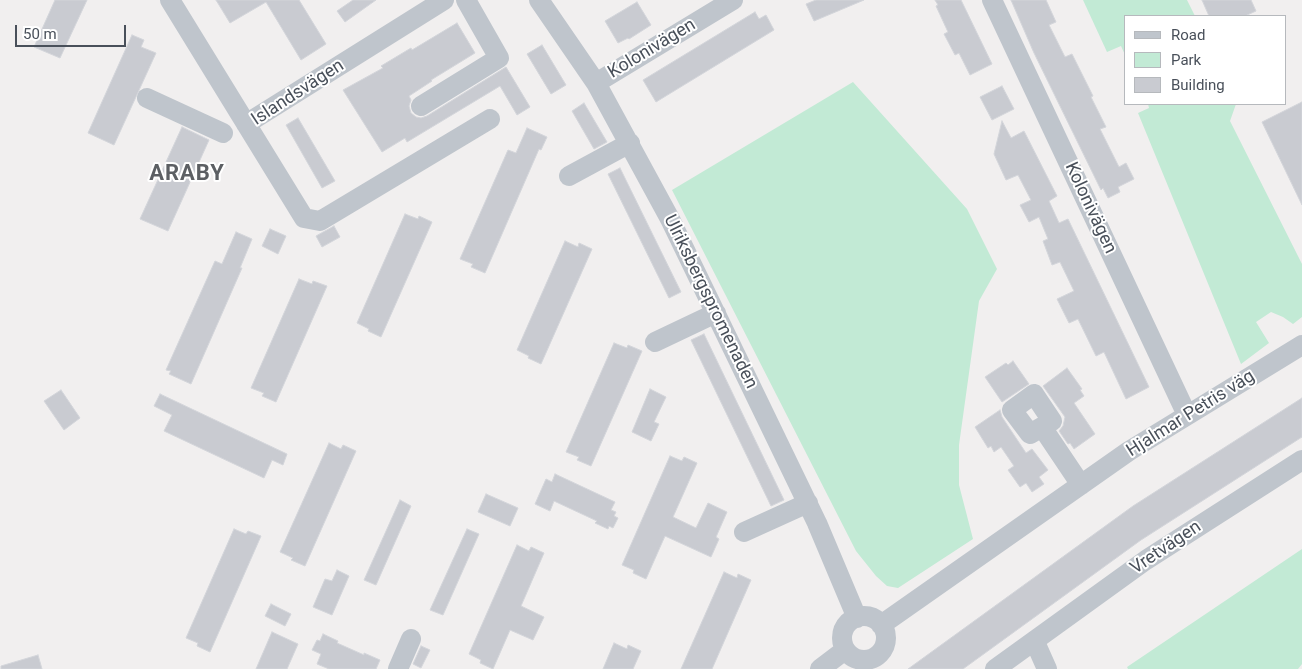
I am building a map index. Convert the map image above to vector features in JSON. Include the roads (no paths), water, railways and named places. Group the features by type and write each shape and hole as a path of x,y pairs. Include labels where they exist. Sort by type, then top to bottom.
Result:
{"street":[{"path":"170,0 246,124"},
{"path":"422,106 499,58 466,0"},
{"name":"Ulriksbergspromenaden","path":"539,0 596,83 670,219 808,503 857,618"},
{"name":"Kolonivägen","path":"596,83 733,0"},
{"name":"Kolonivägen","path":"992,0 1187,415"},
{"name":"Islandsvägen","path":"441,1 246,124 304,218 320,221 490,119"},
{"path":"147,98 223,133"},
{"path":"569,176 630,143"},
{"path":"655,342 716,312"},
{"name":"Hjalmar Petris väg","path":"881,625 1129,452 1302,346"},
{"path":"1042,427 1082,485"},
{"name":"Vretvägen","path":"996,669 1146,560 1302,460"},
{"path":"744,532 808,503"},
{"path":"857,618 870,618 881,625 886,638 885,644 874,664 860,660 845,650 842,637 844,631 847,625 857,618"},
{"path":"398,669 411,639"},
{"path":"1035,642 1048,669"},
{"path":"820,669 845,650"}],"district":[{"name":"ARABY","path":"187,174"}]}
